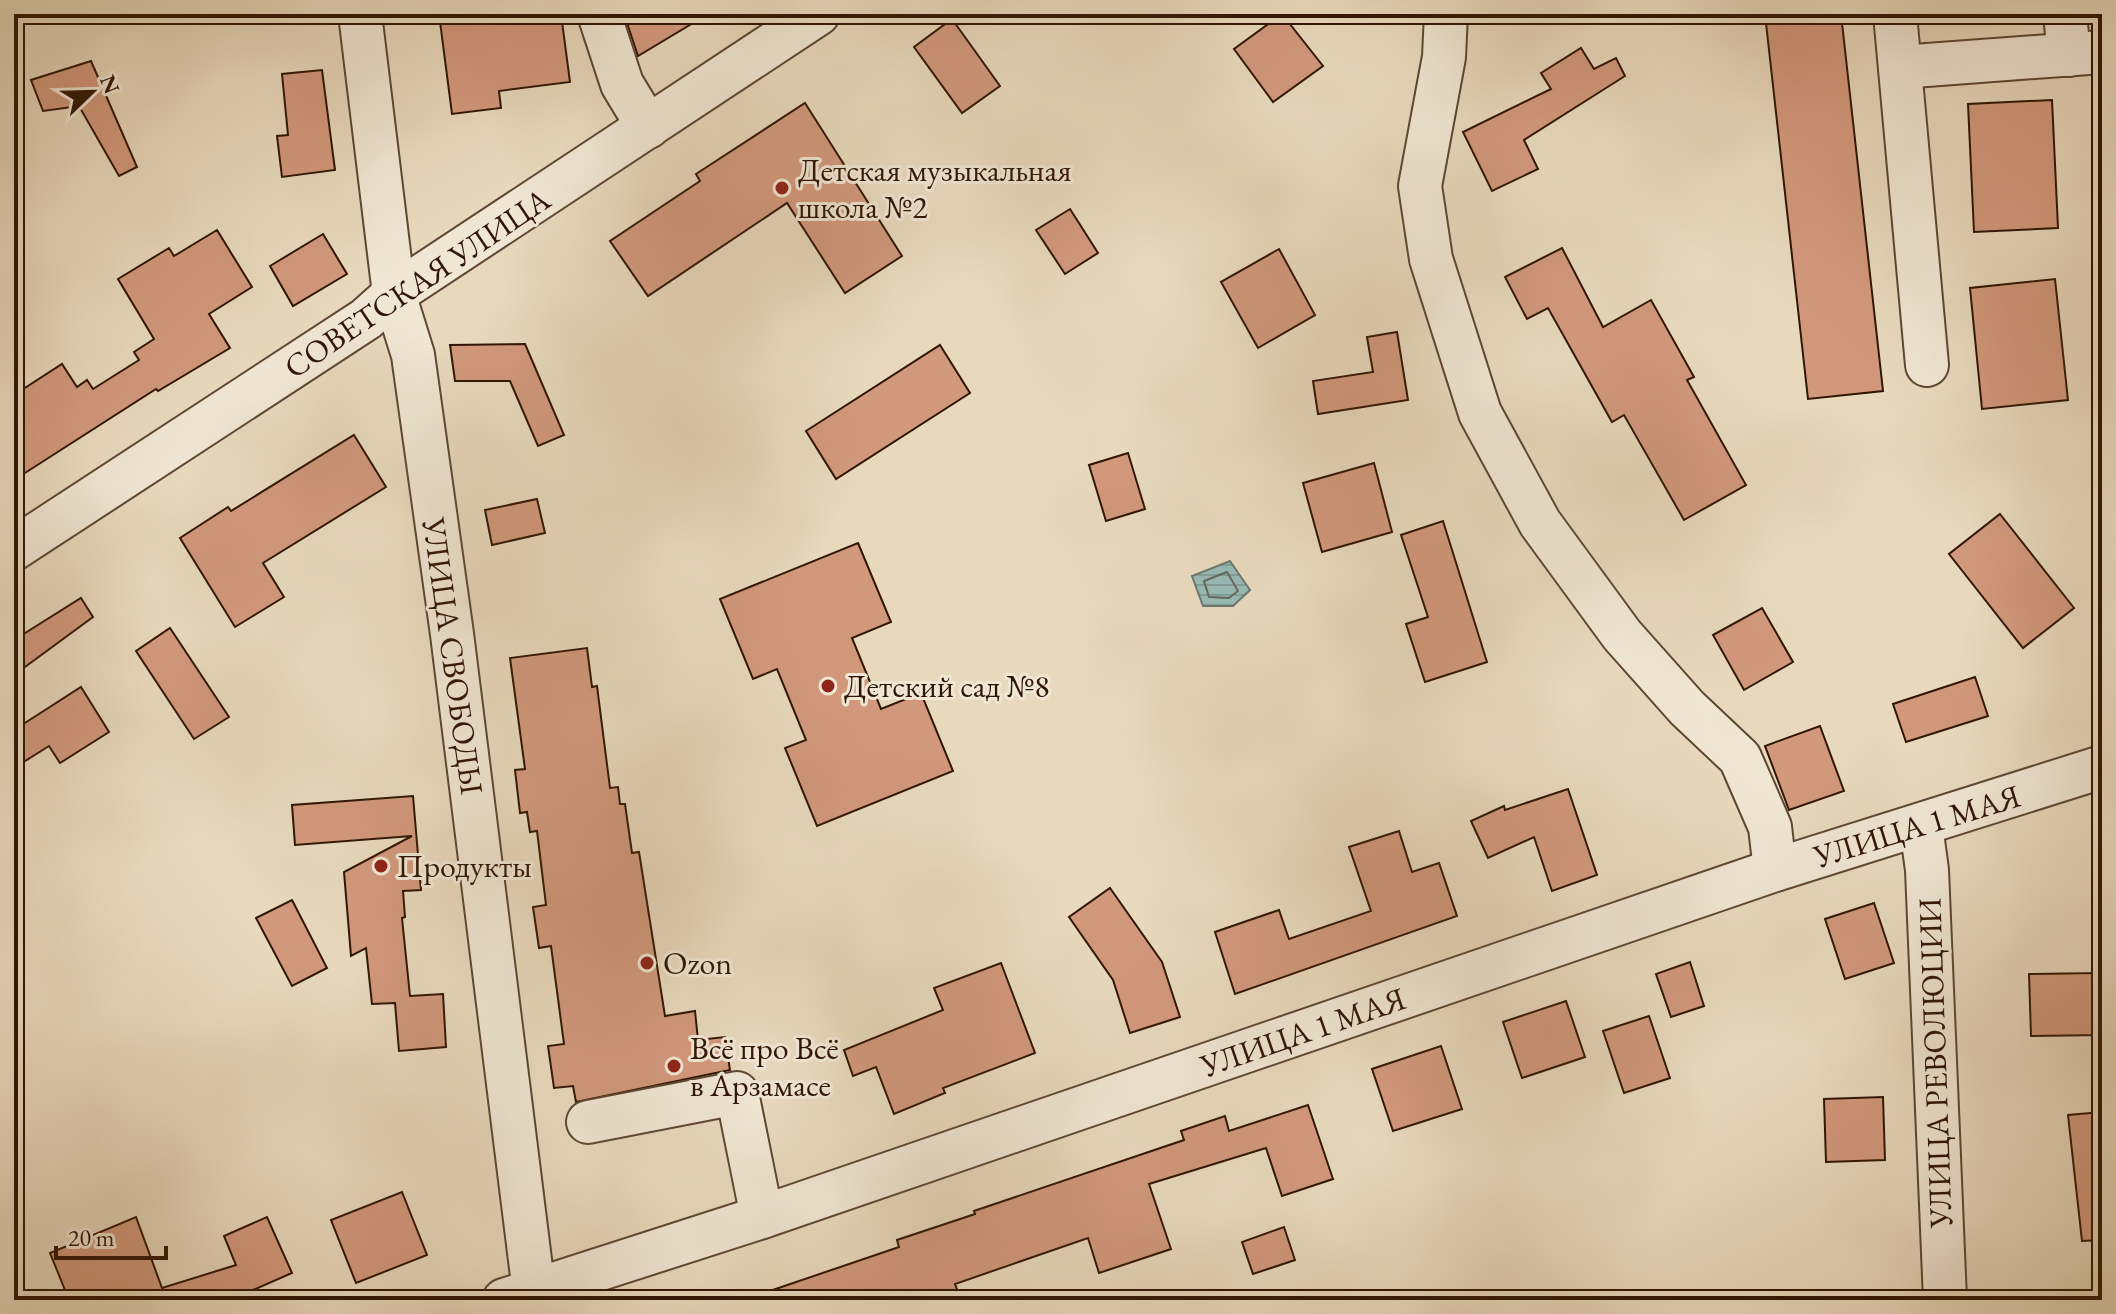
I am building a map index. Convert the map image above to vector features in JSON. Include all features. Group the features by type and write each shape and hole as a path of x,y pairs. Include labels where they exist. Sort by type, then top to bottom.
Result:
{"street":[{"name":"УЛИЦА СВОБОДЫ","path":"360,14 394,294 413,355 524,1297"},
{"path":"599,14 622,84 648,127"},
{"name":"СОВЕТСКАЯ УЛИЦА","path":"14,549 366,319 394,294 818,14"},
{"path":"1446,14 1444,57 1420,186 1431,259 1480,413 1540,523 1622,635 1687,708 1740,758 1770,827 1775,870"},
{"path":"1895,14 1927,365"},
{"path":"1900,67 2078,40"},
{"name":"УЛИЦА 1 МАЯ","path":"524,1297 1775,870 2102,767"},
{"name":"УЛИЦА РЕВОЛЮЦИИ","path":"1921,826 1927,870 1945,1300"},
{"path":"588,1122 737,1093 762,1217"}],"water":[{"path":"1230,561 1250,590 1233,606 1203,606 1192,576"}],"building":[{"path":"439,14 561,14 570,82 499,91 501,108 452,114"},
{"path":"624,14 708,14 638,56"},
{"path":"1282,14 1323,66 1273,102 1234,49"},
{"path":"1765,14 1841,14 1883,391 1808,399"},
{"path":"952,19 1000,86 962,113 914,47"},
{"path":"1581,48 1594,69 1616,58 1625,76 1524,140 1538,169 1492,191 1463,132 1551,89 1541,73"},
{"path":"91,61 137,167 119,176 79,106 43,111 31,80"},
{"path":"322,70 335,170 282,177 277,136 288,135 282,74"},
{"path":"2052,100 2058,228 1974,232 1968,104"},
{"name":"Детская музыкальная школа №2","path":"805,103 902,256 845,293 787,203 648,296 610,241 700,181 696,174"},
{"path":"1070,209 1098,253 1065,274 1036,230"},
{"path":"217,230 252,287 209,314 230,348 158,391 156,389 14,480 14,395 62,364 77,387 87,380 93,389 139,360 134,352 154,339 118,279 169,248 174,256"},
{"path":"323,234 347,274 293,306 270,266"},
{"path":"1562,248 1603,327 1651,300 1694,377 1687,380 1746,485 1684,520 1624,415 1612,422 1548,308 1527,319 1505,277"},
{"path":"1279,249 1315,315 1258,348 1221,282"},
{"path":"2055,279 2068,400 1982,409 1970,288"},
{"path":"1397,332 1408,400 1318,414 1313,381 1373,372 1367,337"},
{"path":"525,344 564,435 538,446 510,381 455,381 450,345"},
{"path":"940,345 970,393 836,479 806,431"},
{"path":"354,435 386,487 263,563 284,597 235,627 180,538 228,507 231,511"},
{"path":"1128,453 1145,509 1106,521 1089,465"},
{"path":"1374,463 1392,532 1322,552 1303,483"},
{"path":"537,499 545,533 492,545 485,510"},
{"path":"2000,514 2074,608 2023,648 1949,554"},
{"path":"1443,521 1487,662 1425,682 1406,624 1428,617 1401,535"},
{"name":"Детский сад №8","path":"858,543 891,622 852,638 881,709 921,693 953,771 817,826 785,748 806,740 777,669 753,679 720,599"},
{"path":"81,598 93,617 14,675 14,640"},
{"path":"1762,608 1793,662 1744,690 1713,635"},
{"path":"170,628 229,717 194,739 136,651"},
{"path":"587,648 592,687 597,686 610,788 618,787 620,804 625,804 632,853 639,852 665,1016 695,1011 698,1040 725,1037 730,1070 576,1102 573,1086 554,1088 548,1046 564,1044 551,946 539,948 533,907 546,905 537,831 530,832 527,812 520,813 515,770 525,769 510,658"},
{"path":"1975,677 1988,716 1906,742 1893,704"},
{"path":"81,687 109,732 60,763 49,746 14,768 14,730"},
{"path":"1820,726 1844,791 1789,810 1765,746"},
{"path":"1568,789 1597,875 1552,891 1534,837 1488,858 1471,821 1504,806 1505,810"},
{"path":"413,796 421,890 403,891 405,917 402,918 410,996 443,994 446,1047 399,1051 395,1003 372,1004 366,948 351,956 344,872 412,836 295,845 292,805"},
{"path":"1399,831 1412,872 1439,863 1457,916 1235,994 1215,932 1279,910 1289,939 1371,911 1349,847"},
{"path":"1110,888 1162,962 1180,1017 1130,1033 1113,980 1069,917"},
{"path":"292,900 327,968 292,986 256,918"},
{"path":"1874,903 1894,963 1845,979 1825,919"},
{"path":"1690,962 1704,1006 1671,1017 1656,974"},
{"path":"1001,963 1035,1053 943,1088 945,1093 894,1114 876,1067 853,1076 844,1050 943,1010 934,988"},
{"path":"2100,973 2102,1035 2031,1036 2029,974"},
{"path":"1566,1001 1585,1057 1522,1078 1503,1022"},
{"path":"1649,1016 1670,1078 1624,1093 1603,1031"},
{"path":"1441,1046 1462,1109 1393,1131 1372,1069"},
{"path":"1883,1097 1885,1160 1826,1162 1824,1099"},
{"path":"1308,1105 1333,1179 1282,1196 1266,1148 1149,1184 1171,1249 1099,1273 1088,1238 955,1284 961,1300 759,1300 758,1295 899,1247 897,1240 975,1214 974,1211 1184,1140 1181,1131 1225,1116 1229,1131"},
{"path":"2102,1112 2102,1240 2082,1241 2068,1115"},
{"path":"402,1192 427,1255 356,1283 331,1220"},
{"path":"136,1217 162,1288 236,1265 224,1236 267,1217 292,1273 230,1300 146,1300 146,1295 133,1300 69,1300 50,1253"},
{"path":"1284,1227 1295,1260 1253,1274 1242,1242"}],"place":[{"name":"Детская музыкальная школа №2","path":"782,188"},
{"name":"Детский сад №8","path":"828,686"},
{"name":"Продукты","path":"381,866"},
{"name":"Ozon","path":"647,963"},
{"name":"Всё про Всё в Арзамасе","path":"674,1066"}]}
